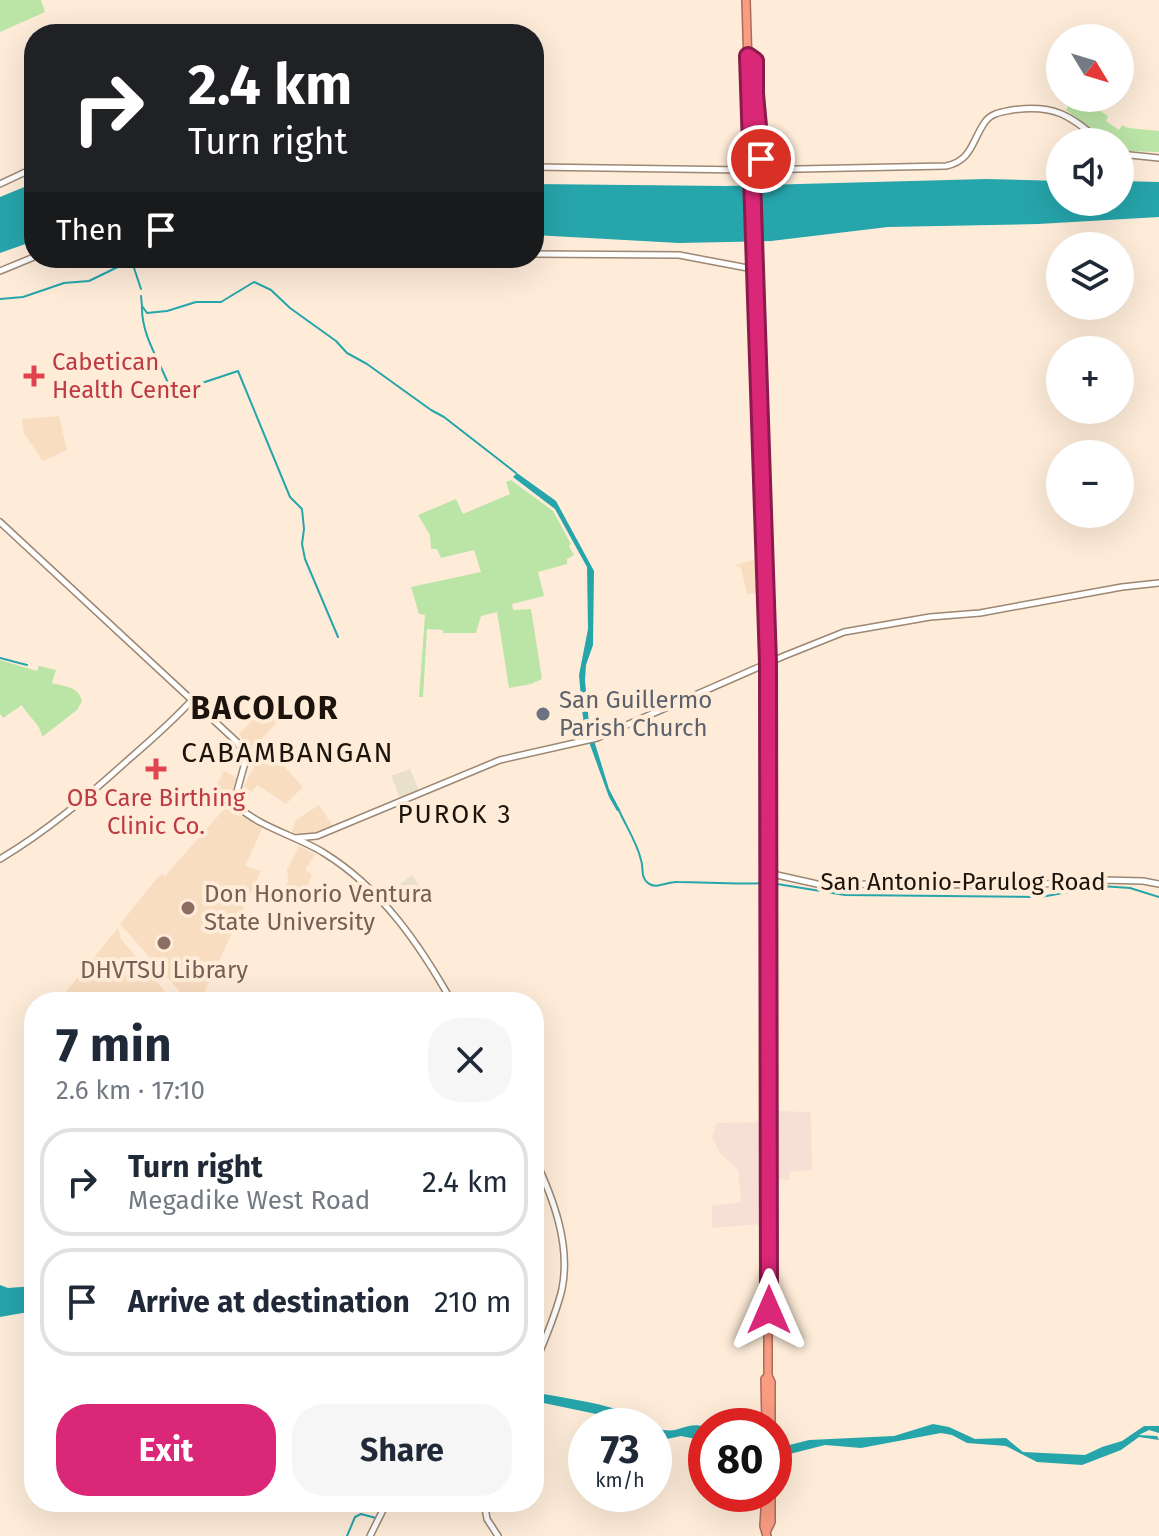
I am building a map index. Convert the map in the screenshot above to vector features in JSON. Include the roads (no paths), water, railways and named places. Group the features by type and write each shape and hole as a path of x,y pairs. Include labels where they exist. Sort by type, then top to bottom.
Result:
{"highway":[{"path":"746,0 768,663 767,1408"},
{"path":"767,1533 771,1522 770,1512"}],"street":[{"path":"748,56 755,61 762,168"},
{"path":"544,167 745,170 946,166 965,158 985,122 993,115 1024,109 1046,109 1063,113 1083,128"},
{"path":"1134,155 1159,158"},
{"path":"0,184 24,173"},
{"path":"544,254 679,255 753,269"},
{"path":"0,271 24,261"},
{"path":"0,522 244,751 245,768 236,795 237,806 318,850 359,879 389,909 426,958 446,992"},
{"path":"295,838 317,836 500,760 591,740 844,632 1159,583"},
{"path":"0,859 44,832 104,782 192,700"},
{"path":"317,836 315,843 318,850"},
{"name":"San Antonio-Parulog Road","path":"768,878 817,884 1028,885 1102,880 1159,884"},
{"path":"544,1182 557,1215 564,1256 561,1292 544,1339"},
{"path":"370,1536 382,1512"},
{"path":"486,1512 498,1536"}],"water":[{"path":"986,179 1046,181 1046,216 1134,216 1134,181 1159,182 1159,217 1038,224 888,227 771,241 679,243 544,236 544,184 726,186"},
{"path":"24,187 24,245 0,253 0,197"},
{"path":"517,473 556,501 594,571 593,645 585,680 589,724 609,789 620,810 617,811 585,731 582,710 579,675 588,629 587,567 555,509 513,477"},
{"path":"0,1285 8,1288 24,1287 24,1313 0,1317"},
{"path":"544,1394 588,1402 612,1408 568,1408 544,1403"},
{"path":"933,1424 949,1427 975,1439 1006,1438 1023,1452 1085,1455 1122,1441 1144,1426 1159,1426 1159,1433 1149,1430 1139,1435 1157,1436 1159,1440 1139,1437 1121,1450 1082,1465 1037,1462 1006,1446 967,1443 941,1433 861,1448 825,1445 792,1453 792,1444 809,1440 894,1436"},
{"path":"688,1426 688,1437 672,1438 672,1430"}],"waterway":[{"path":"0,299 23,297 64,283 89,281 116,268"},
{"path":"134,268 141,289"},
{"path":"141,296 147,313 167,311 196,302 221,302 254,282 271,290 347,353 444,417 516,473"},
{"path":"142,306 148,340 172,393 238,371 290,497 302,509 305,559 338,637"},
{"path":"0,658 27,665"},
{"path":"618,808 637,847 644,878 651,885 674,882 765,883"},
{"path":"771,883 845,895 1041,897 1101,886 1130,888 1159,897"},
{"path":"347,1536 355,1517 361,1514 376,1518"}],"place":[{"name":"Cabetican Health Center","path":"34,376"},
{"name":"San Guillermo Parish Church","path":"543,714"},
{"name":"OB Care Birthing Clinic Co.","path":"156,769"},
{"name":"Don Honorio Ventura State University","path":"188,908"},
{"name":"DHVTSU Library","path":"164,943"}],"district":[{"name":"BACOLOR","path":"265,708"},
{"name":"CABAMBANGAN","path":"288,752"},
{"name":"PUROK 3","path":"455,814"}]}
